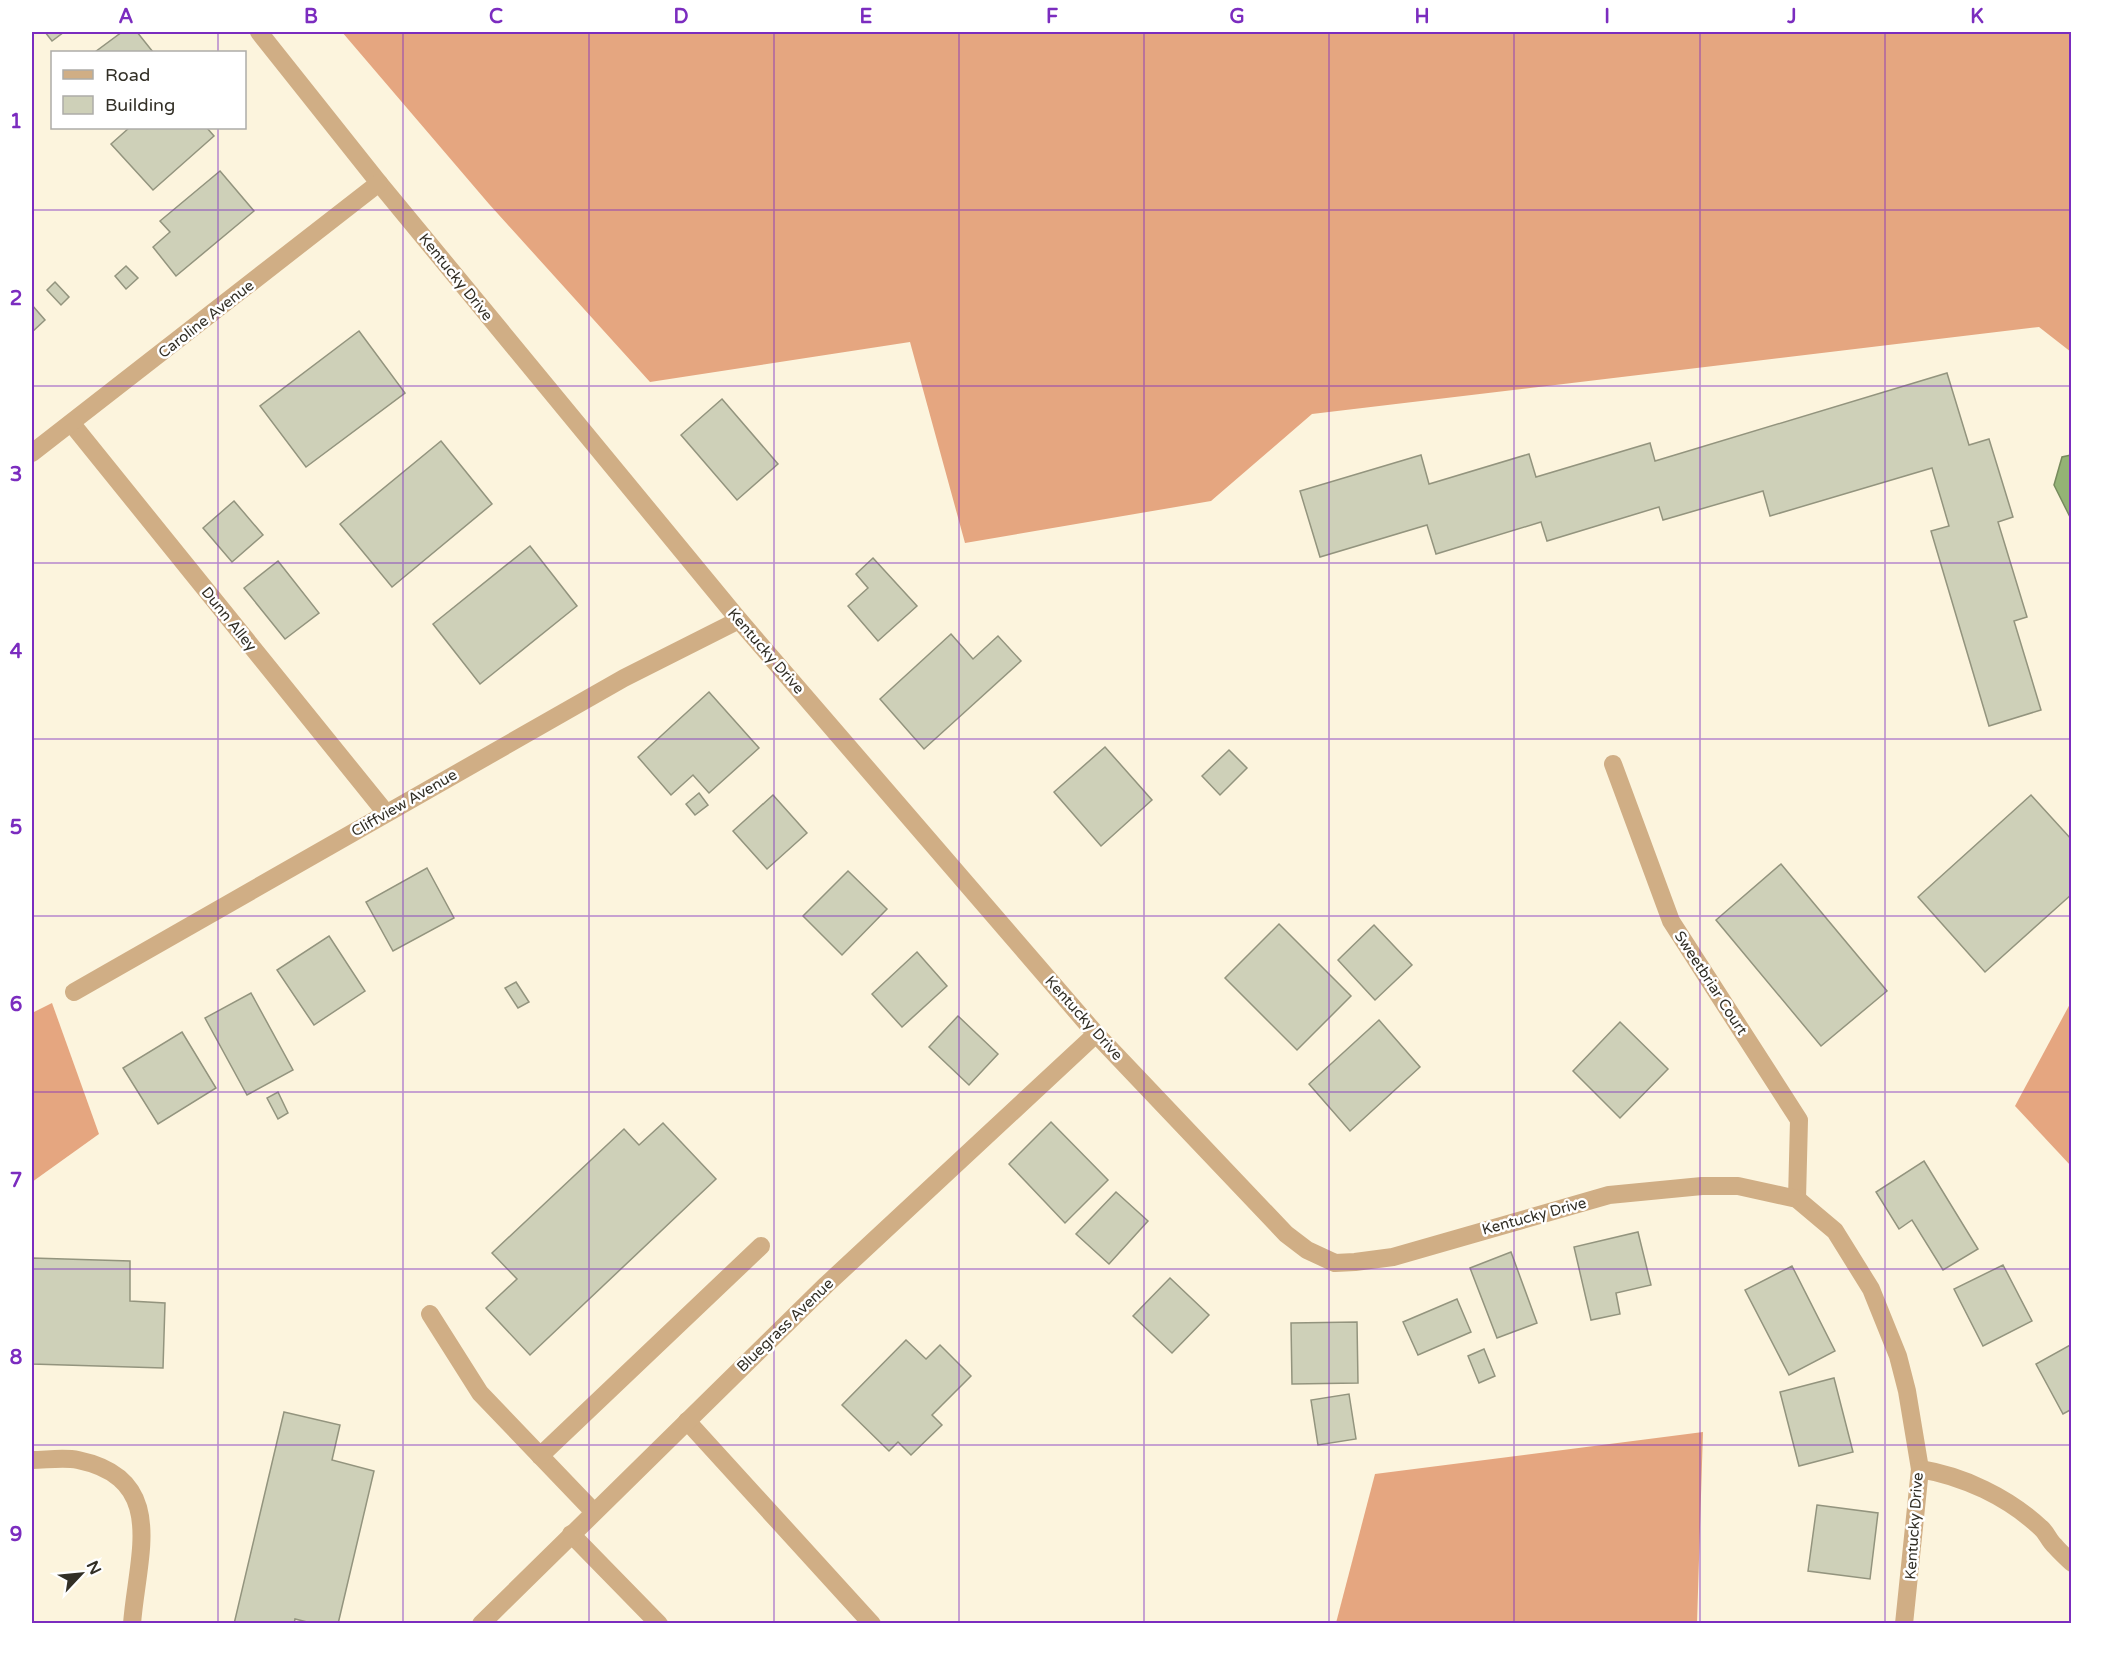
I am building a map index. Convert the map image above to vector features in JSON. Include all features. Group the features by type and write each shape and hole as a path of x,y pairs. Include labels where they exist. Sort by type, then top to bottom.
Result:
{"street":[{"name":"Kentucky Drive","path":"259,32 379,183 739,620 1096,1034 1286,1234 1307,1250 1335,1263 1393,1257 1610,1195 1702,1185 1738,1186 1797,1199 1835,1231 1871,1289 1886,1322 1907,1391 1920,1469 1904,1623"},
{"name":"Caroline Avenue","path":"32,453 379,183"},
{"name":"Dunn Alley","path":"72,424 386,813"},
{"name":"Cliffview Avenue","path":"74,992 624,678 739,620"},
{"name":"Sweetbriar Court","path":"1613,764 1671,921 1799,1120 1797,1199"},
{"name":"Bluegrass Avenue","path":"481,1623 826,1285 1096,1034"},
{"path":"540,1456 761,1246"},
{"path":"430,1314 480,1393 594,1512"},
{"path":"687,1421 872,1623"},
{"path":"32,1460 77,1460 116,1472 137,1497 143,1539 132,1623"},
{"path":"1920,1469 1941,1473 1977,1486 2022,1512 2043,1529 2054,1546 2072,1563"},
{"path":"571,1534 659,1623"}],"shaded area":[{"path":"342,32 2071,32 2071,352 2039,327 1312,414 1211,501 965,543 910,342 650,382 489,204"},
{"path":"2072,455 2071,519 2054,485 2062,457"},
{"path":"2071,1002 2071,1166 2015,1106"},
{"path":"52,1003 99,1134 32,1182 32,1013"},
{"path":"1703,1432 1697,1623 1336,1623 1375,1474"}],"building":[{"path":"45,32 64,32 52,41"},
{"path":"122,32 137,32 152,51 96,51"},
{"path":"128,129 208,129 214,136 153,190 111,144"},
{"path":"220,171 254,211 176,276 153,247 170,232 160,221"},
{"path":"126,266 138,278 126,289 115,276"},
{"path":"55,282 69,297 61,305 47,290"},
{"path":"32,305 45,320 32,332"},
{"path":"359,331 405,393 306,467 260,406"},
{"path":"1947,373 1969,445 1989,439 2013,517 1998,522 2027,617 2014,621 2041,710 1989,726 1931,531 1949,526 1932,468 1770,516 1763,491 1663,520 1659,507 1547,541 1541,522 1436,554 1427,525 1320,557 1300,491 1421,455 1429,484 1529,454 1536,477 1650,443 1655,461"},
{"path":"722,399 778,464 737,500 681,435"},
{"path":"441,441 492,504 392,587 340,524"},
{"path":"234,501 263,535 232,562 203,528"},
{"path":"530,546 577,606 480,684 433,624"},
{"path":"873,558 917,606 878,641 848,606 868,588 856,574"},
{"path":"278,561 319,613 285,639 244,588"},
{"path":"951,634 973,659 998,636 1021,661 924,749 880,699"},
{"path":"709,692 759,748 709,793 693,775 671,795 638,757"},
{"path":"1105,747 1152,800 1101,846 1054,792"},
{"path":"1229,750 1247,768 1220,795 1202,776"},
{"path":"699,793 708,805 695,815 686,804"},
{"path":"773,795 807,833 767,869 733,831"},
{"path":"2031,795 2072,840 2072,894 1985,972 1918,897"},
{"path":"1781,864 1887,991 1821,1046 1716,920"},
{"path":"427,868 454,918 393,951 366,902"},
{"path":"848,871 887,909 842,955 803,916"},
{"path":"1279,924 1351,996 1297,1050 1225,978"},
{"path":"1374,925 1412,965 1375,1000 1338,960"},
{"path":"329,936 365,991 314,1025 277,970"},
{"path":"917,952 947,986 902,1027 872,994"},
{"path":"516,982 529,1002 518,1008 505,988"},
{"path":"251,993 293,1070 247,1095 205,1018"},
{"path":"958,1016 998,1054 969,1085 929,1047"},
{"path":"1379,1020 1420,1067 1350,1131 1309,1084"},
{"path":"1620,1022 1668,1069 1620,1118 1573,1071"},
{"path":"182,1032 216,1088 158,1124 123,1068"},
{"path":"278,1092 288,1113 278,1119 267,1098"},
{"path":"1051,1122 1108,1180 1065,1223 1009,1164"},
{"path":"663,1123 716,1179 530,1355 486,1308 517,1279 492,1253 624,1129 639,1145"},
{"path":"1924,1161 1978,1249 1943,1270 1912,1220 1899,1229 1876,1192"},
{"path":"1116,1192 1148,1221 1109,1264 1076,1234"},
{"path":"1638,1232 1651,1285 1616,1293 1620,1314 1591,1320 1574,1247"},
{"path":"1511,1252 1537,1323 1497,1338 1470,1268"},
{"path":"32,1258 130,1261 130,1301 165,1303 163,1368 32,1364"},
{"path":"2003,1265 2032,1321 1983,1346 1954,1289"},
{"path":"1792,1266 1835,1351 1789,1375 1745,1290"},
{"path":"1170,1278 1209,1315 1172,1353 1133,1316"},
{"path":"1457,1299 1471,1332 1418,1355 1403,1322"},
{"path":"1357,1322 1358,1383 1292,1384 1291,1323"},
{"path":"906,1340 926,1359 940,1345 971,1376 932,1415 942,1425 911,1455 898,1442 889,1451 842,1405"},
{"path":"2072,1344 2072,1409 2063,1414 2036,1364"},
{"path":"1484,1349 1495,1376 1479,1383 1468,1356"},
{"path":"1834,1378 1853,1452 1799,1466 1780,1392"},
{"path":"1349,1394 1356,1439 1318,1445 1311,1400"},
{"path":"284,1412 340,1425 332,1460 374,1471 338,1624 315,1624 295,1619 294,1624 234,1624"},
{"path":"1817,1505 1878,1513 1870,1579 1808,1571"}]}
